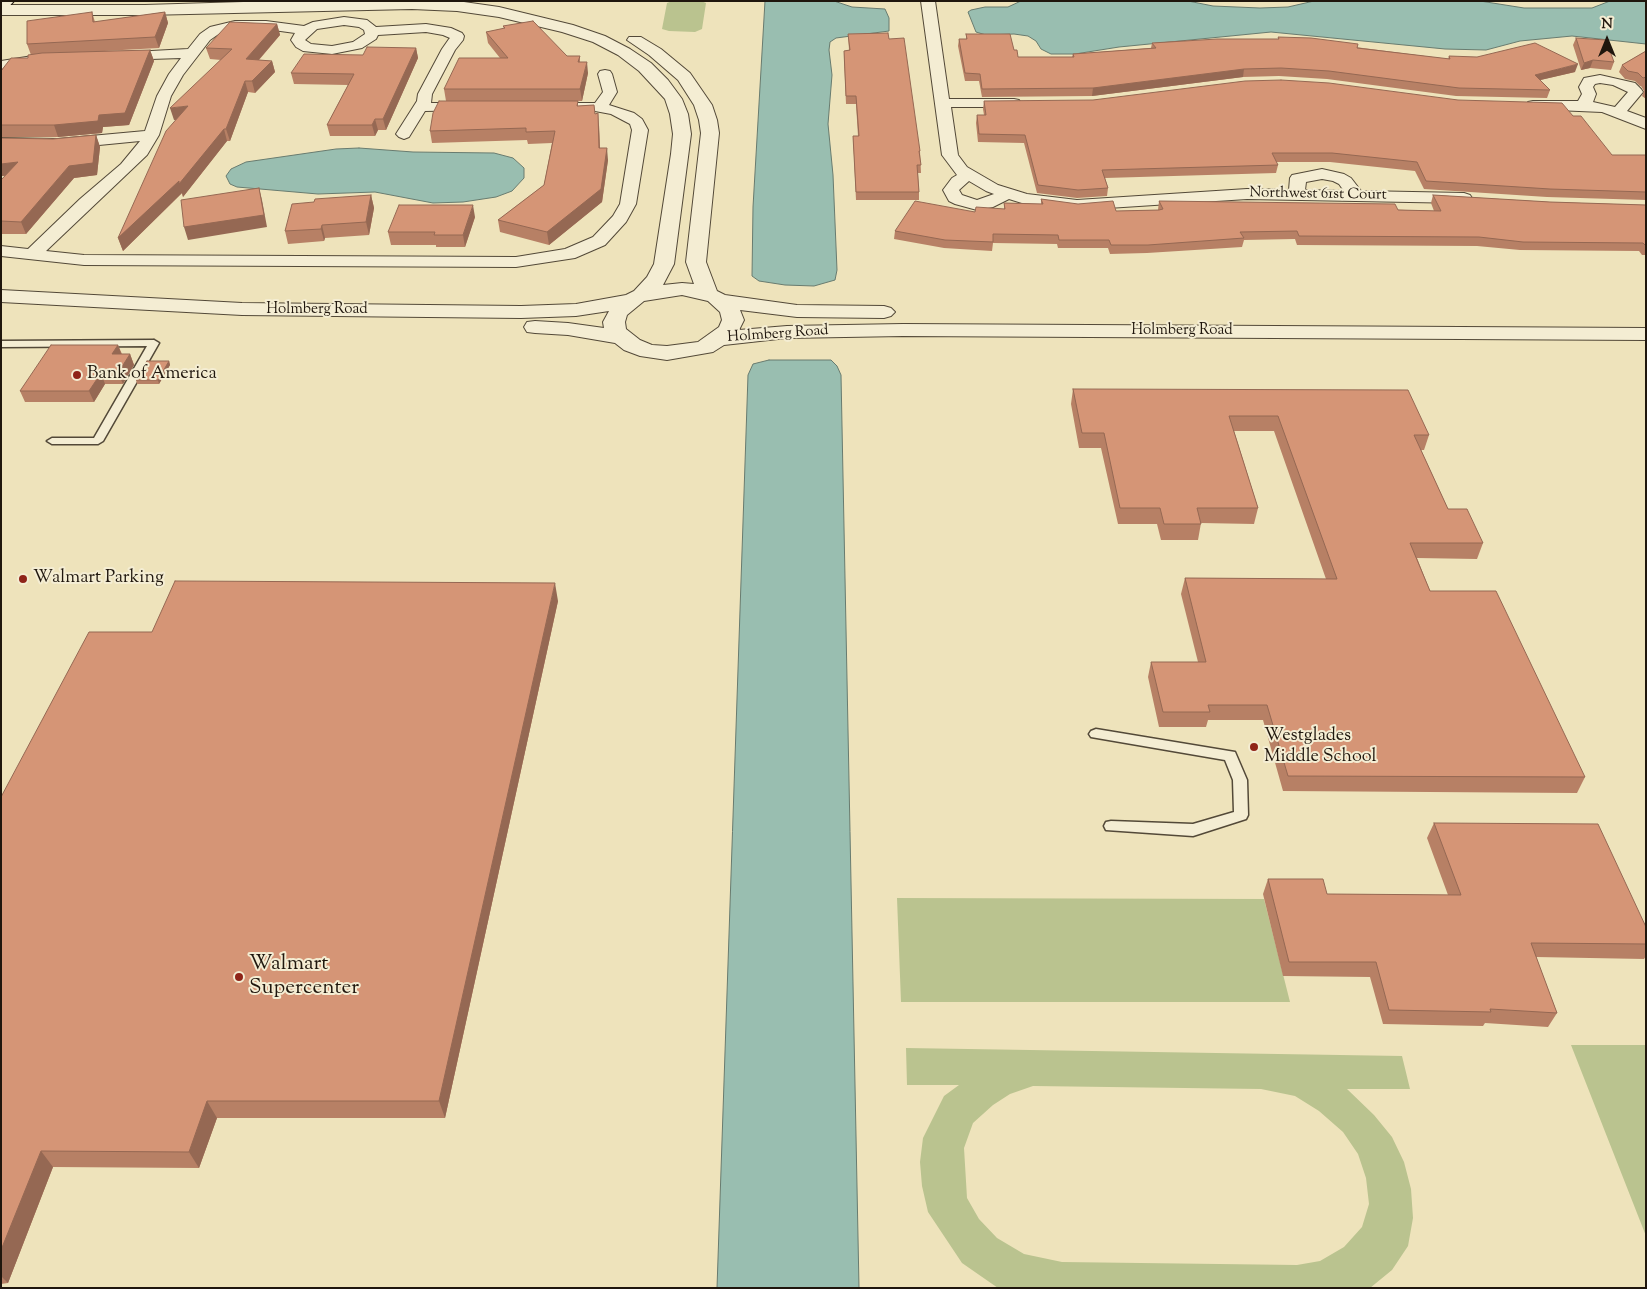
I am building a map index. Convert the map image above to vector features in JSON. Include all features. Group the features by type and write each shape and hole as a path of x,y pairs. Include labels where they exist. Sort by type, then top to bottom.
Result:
{"street":[{"path":"1,8 7,1"},
{"path":"499,1 549,10 590,21 620,33 655,52 671,64 696,91 703,105 710,133 696,262 715,298 730,310 733,320 729,330 720,339"},
{"name":"Northwest 61st Court","path":"928,1 950,155 960,170 1000,191 1048,203 1077,205 1247,194 1483,198"},
{"path":"1,8 145,10 340,3 456,6 538,19 567,28 624,52 645,66 673,99 679,114 682,134 664,264 656,280 638,298 623,306 617,314 614,322 621,338"},
{"path":"323,24 332,16 340,3"},
{"path":"305,30 298,40 301,44 319,50 332,50 361,43 371,36 362,18 369,3"},
{"path":"32,254 142,152 151,135 164,96 176,74 205,37 224,26 266,25 305,30 323,24 344,21 367,27 426,28 446,31 457,36 425,94 421,107 404,134"},
{"path":"107,56 191,53"},
{"path":"1,65 18,61 54,58"},
{"path":"599,108 610,92 605,74"},
{"path":"1584,106 1589,94 1586,86 1589,82 1600,79 1616,80 1630,86 1636,92 1610,110"},
{"path":"944,103 1032,103"},
{"path":"1519,105 1584,106 1610,110 1646,124"},
{"path":"421,107 487,107"},
{"path":"1,251 84,260 516,262 569,254 599,241 611,230 628,204 640,130 637,122 629,116 599,108 543,107"},
{"path":"1,143 58,144 151,135"},
{"path":"968,175 958,180 951,190 955,198 961,202 987,203 1000,191"},
{"name":"Holmberg Road","path":"1,296 242,309 511,312 576,310 668,290 682,290 715,298 798,311 1646,317"},
{"name":"Holmberg Road","path":"1,316 77,316 236,324 522,326 568,329 621,338 632,345 648,351 667,353 705,347 720,339 787,332 903,330 1646,334"}],"lane":[{"path":"1,344 154,344 98,441 52,441"},
{"path":"1096,734 1119,740 1230,756 1240,780 1241,815 1193,830 1111,826"}],"green space":[{"path":"672,1 701,1 706,3 702,29 695,32 662,29 667,3"},
{"path":"897,898 1264,899 1290,1002 901,1002"},
{"path":"1571,1045 1646,1045 1646,1236"},
{"path":"906,1048 1402,1056 1410,1089 1347,1089 1374,1115 1392,1137 1404,1162 1411,1189 1413,1218 1408,1246 1392,1270 1370,1288 998,1288 962,1263 928,1212 922,1186 920,1162 923,1138 944,1096 959,1085 907,1085","holes":["1033,1086 1261,1089 1295,1096 1319,1111 1343,1132 1358,1154 1366,1178 1369,1204 1362,1227 1344,1247 1320,1261 1297,1265 1062,1262 1024,1254 997,1238 979,1219 967,1198 964,1148 973,1123 993,1105 1010,1094"]}],"shaded area":[{"path":"765,1 834,1 852,7 885,9 889,18 889,31 836,38 830,42 832,75 828,124 833,175 837,270 835,280 814,286 785,285 759,281 752,276 753,207"},
{"path":"1021,1 1188,1 1213,6 1260,8 1288,7 1314,1 1480,1 1524,8 1592,8 1610,1 1646,1 1646,44 1572,36 1520,41 1486,50 1445,49 1271,32 1119,47 1075,54 1051,54 1041,49 1036,41 1028,36 1014,34 986,35 976,32 968,12 985,7 1008,7"},
{"path":"359,148 413,152 494,153 513,158 524,168 524,178 512,191 496,197 463,202 433,203 375,192 318,194 237,187 230,184 226,176 231,169 246,162 336,149"},
{"path":"769,360 831,360 837,366 841,375 859,1288 717,1288 748,375 753,364"}],"building":[{"path":"92,12 93,22 165,12 155,37 27,44 27,21"},
{"path":"533,21 567,56 580,56 578,62 587,62 580,89 444,89 459,58 508,58 486,32 505,28 503,26"},
{"path":"230,22 277,24 246,59 272,61 252,81 245,81 226,129 224,129 179,184 179,181 118,238 166,131 188,106 170,108 232,49 206,48"},
{"path":"888,33 889,39 904,38 920,151 921,165 917,165 919,192 856,192 853,136 859,136 856,96 846,96 844,51 850,50 848,34"},
{"path":"966,34 1010,34 1018,57 1074,57 1073,54 1156,48 1152,43 1217,39 1279,39 1278,37 1311,38 1358,44 1357,48 1450,59 1449,56 1477,57 1535,43 1578,64 1535,75 1550,90 1459,88 1329,71 1281,68 1244,69 1093,88 982,89 980,74 965,73 959,39 967,39"},
{"path":"1576,38 1606,40 1614,62 1593,60 1584,63"},
{"path":"367,47 416,48 383,119 375,119 372,125 327,125 354,74 291,73 304,54 363,55"},
{"path":"150,50 125,113 99,115 98,121 54,125 1,125 1,71 11,58 28,58 28,55 42,53"},
{"path":"1646,51 1646,77 1643,78 1638,73 1628,71 1622,65"},
{"path":"1281,80 1329,83 1458,100 1562,103 1573,116 1581,116 1612,155 1646,155 1646,192 1550,189 1426,181 1417,162 1332,153 1272,153 1278,165 1102,170 1108,188 1078,190 1038,185 1025,135 979,134 977,115 986,115 984,101 1093,100 1245,81"},
{"path":"439,101 578,101 577,106 594,105 595,114 598,113 599,148 607,148 601,189 547,232 498,220 544,185 555,131 526,132 526,128 430,131 433,113"},
{"path":"96,135 93,163 69,166 21,222 1,221 1,180 18,162 1,164 1,138 53,139"},
{"path":"259,188 264,215 184,227 181,200"},
{"path":"371,195 366,222 322,225 321,229 285,231 292,204 314,202 315,199"},
{"path":"1433,195 1550,202 1646,205 1646,246 1643,243 1523,242 1479,237 1299,236 1297,231 1240,232 1244,238 1148,245 1111,245 1109,240 1059,240 1058,235 993,234 993,242 945,240 895,231 915,201 975,212 976,207 1005,209 1004,203 1043,204 1041,199 1078,204 1113,201 1116,211 1163,209 1159,201 1395,204 1398,210 1441,211"},
{"path":"399,205 473,205 463,235 434,235 435,232 388,232"},
{"name":"Bank of America","path":"51,345 118,345 112,354 130,354 118,373 101,373 89,391 20,391"},
{"path":"147,361 169,361 158,380 136,380"},
{"path":"1073,389 1408,390 1429,435 1414,435 1448,509 1467,509 1483,543 1410,543 1430,591 1496,591 1585,777 1288,776 1267,705 1208,705 1210,712 1163,712 1151,662 1206,662 1185,578 1337,579 1278,416 1229,416 1258,508 1197,508 1201,524 1164,524 1160,508 1120,508 1104,433 1082,433"},
{"name":"Walmart Supercenter","path":"175,581 555,583 439,1101 207,1101 189,1152 41,1151 1,1250 1,797 89,632 152,632"},
{"path":"1434,823 1598,824 1646,927 1646,944 1531,943 1557,1013 1490,1009 1491,1012 1389,1010 1376,962 1289,962 1268,879 1323,879 1327,894 1461,895"}],"place":[{"name":"Bank of America","path":"77,375"},
{"name":"Walmart Parking","path":"23,579"},
{"name":"Westglades Middle School","path":"1254,747"},
{"name":"Walmart Supercenter","path":"239,977"}]}
